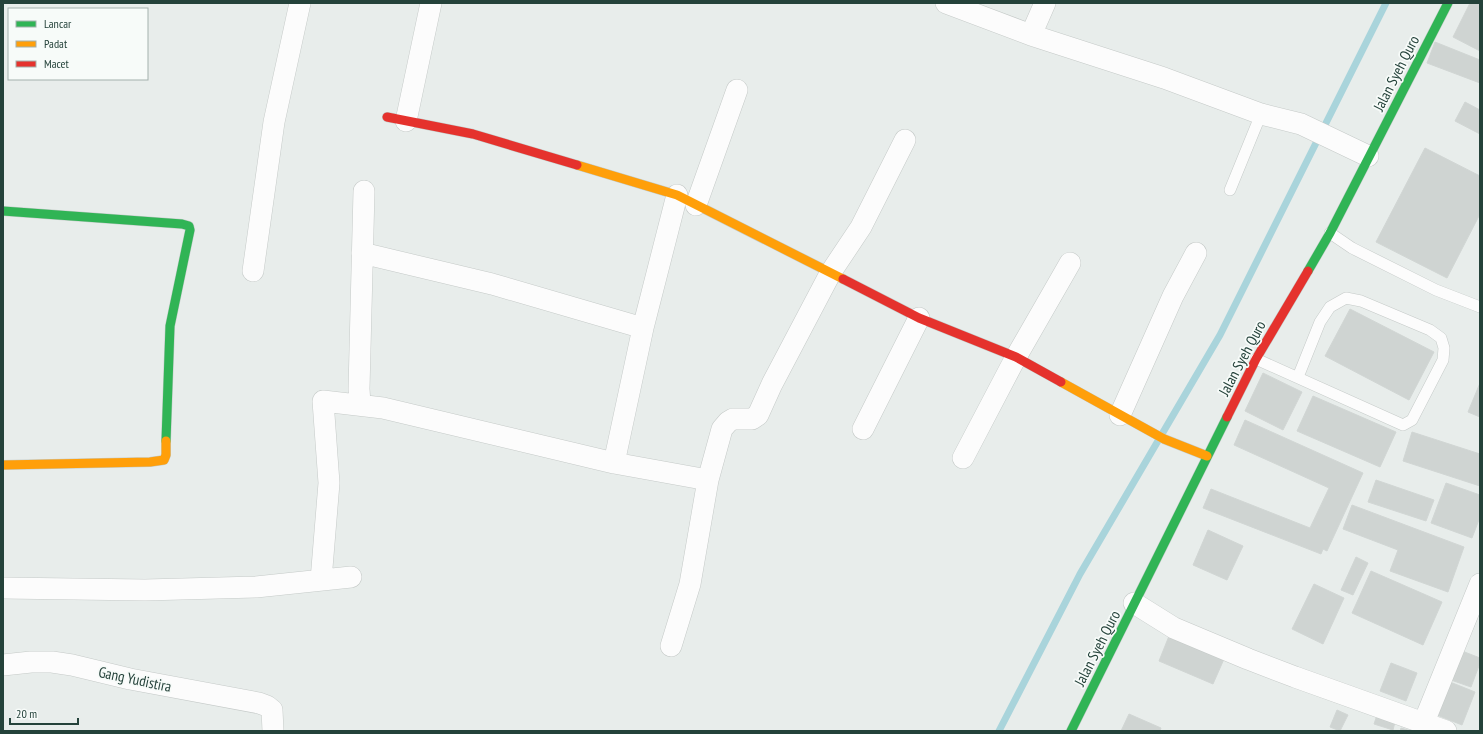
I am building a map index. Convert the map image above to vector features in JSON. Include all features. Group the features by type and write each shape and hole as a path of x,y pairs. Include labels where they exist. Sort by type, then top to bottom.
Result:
{"street":[{"path":"253,270 274,122 300,3"},
{"path":"431,3 396,119 473,134 677,195 919,318 1016,357 1164,439 1207,456"},
{"path":"946,3 1031,35 1164,78 1261,114 1301,124 1368,156"},
{"path":"1031,35 1045,3"},
{"name":"Jalan Syeh Quro","path":"1070,731 1256,359 1330,233 1368,156 1448,3"},
{"path":"696,205 737,90"},
{"path":"671,646 690,584 708,480 722,429 733,419 752,419 758,415 772,384 831,272 861,228 905,140"},
{"path":"360,404 358,389 364,191"},
{"path":"614,463 643,328 677,195"},
{"path":"3,211 182,224 189,226 190,234 170,326 166,455 164,460 150,462 3,465"},
{"path":"362,253 492,284 643,328"},
{"path":"1120,415 1173,296 1196,253"},
{"path":"963,458 1016,357 1070,263"},
{"path":"862,429 919,318"},
{"path":"321,580 329,483 323,401 360,404 391,410 614,463 708,480"},
{"path":"3,588 145,590 256,587 350,577"},
{"path":"1424,722 1480,584"},
{"path":"1134,604 1174,628 1248,659 1446,731"},
{"name":"Gang Yudistira","path":"3,665 31,662 52,662 72,665 130,679 259,703 272,710 273,731"}],"lane":[{"path":"1230,190 1261,114"},
{"path":"1330,233 1352,248 1436,290 1479,303"},
{"path":"1256,359 1403,425 1412,420 1443,360 1444,348 1441,338 1430,330 1361,301 1346,298 1330,307 1320,322 1298,377"}],"building":[{"path":"1470,3 1480,3 1480,51 1453,37"},
{"path":"1435,42 1480,60 1480,83 1427,63"},
{"path":"1465,102 1480,110 1480,134 1455,121"},
{"path":"1425,148 1480,176 1480,214 1447,278 1376,242"},
{"path":"1350,309 1434,352 1409,400 1325,356"},
{"path":"1263,373 1302,392 1283,430 1245,411"},
{"path":"1480,383 1480,417 1468,412"},
{"path":"1313,396 1396,432 1380,467 1297,431"},
{"path":"1245,420 1363,473 1327,551 1323,549 1321,554 1203,508 1211,489 1310,528 1329,488 1234,445"},
{"path":"1412,432 1480,454 1480,486 1403,461"},
{"path":"1376,480 1434,500 1426,521 1368,502"},
{"path":"1446,483 1480,495 1480,517 1472,538 1431,523"},
{"path":"1352,505 1464,547 1448,592 1390,571 1398,550 1343,529"},
{"path":"1208,530 1243,546 1227,580 1193,565"},
{"path":"1356,557 1368,563 1353,595 1341,590"},
{"path":"1371,571 1442,602 1423,645 1352,613"},
{"path":"1314,584 1344,598 1323,644 1292,629"},
{"path":"1169,636 1224,659 1213,684 1159,661"},
{"path":"1462,651 1480,658 1480,663 1471,687 1451,680"},
{"path":"1391,663 1417,673 1406,701 1380,691"},
{"path":"1450,682 1475,692 1462,725 1437,715"},
{"path":"1337,710 1348,715 1340,731 1330,727"},
{"path":"1378,712 1396,718 1393,730 1374,724"},
{"path":"1129,714 1161,728 1160,731 1121,731"},
{"path":"1401,728 1411,731 1400,731"}],"waterway":[{"path":"999,731 1080,574 1220,335 1386,3"}],"traffic: fast":[{"path":"1308,271 1330,233 1448,3"},
{"path":"3,211 182,224 189,226 190,230 170,326 166,441"},
{"path":"1071,731 1227,417"}],"traffic: slow":[{"path":"577,165 677,195 843,279"},
{"path":"1061,382 1164,439 1207,456"},
{"path":"3,465 150,462 164,460 166,455 166,441"}],"traffic: jam":[{"path":"387,117 473,134 577,165"},
{"path":"1227,417 1256,359 1308,271"},
{"path":"843,279 919,318 1016,357 1061,382"}]}
